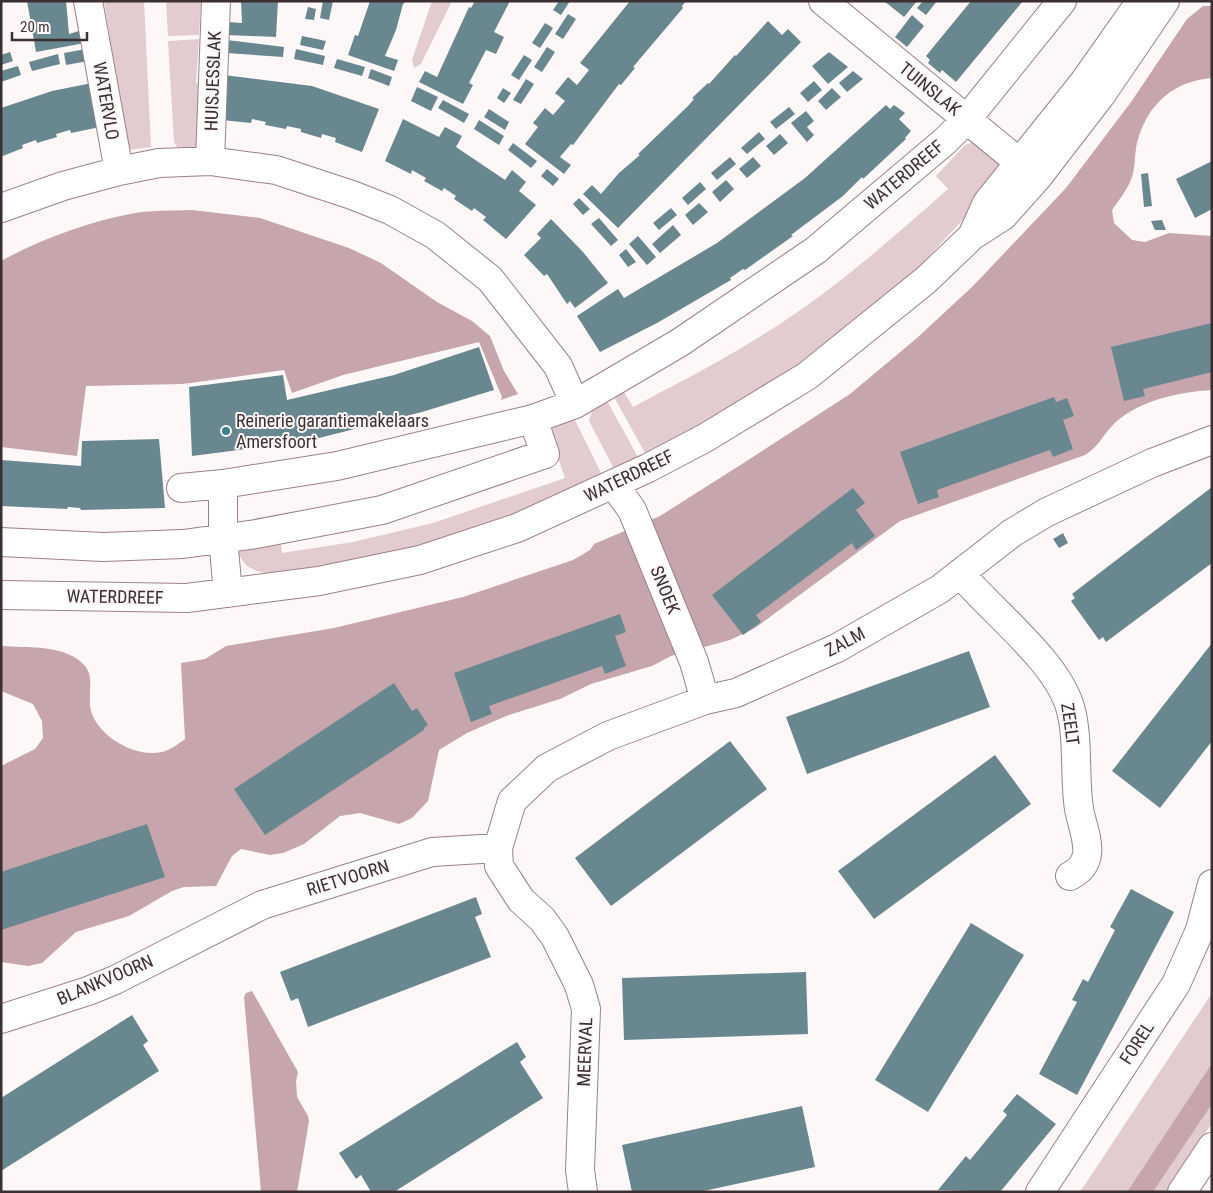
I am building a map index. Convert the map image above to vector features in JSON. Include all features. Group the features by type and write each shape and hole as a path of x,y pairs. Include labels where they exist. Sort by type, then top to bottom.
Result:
{"street":[{"name":"WATERVLO","path":"88,1 119,171"},
{"name":"HUISJESSLAK","path":"210,161 216,1"},
{"name":"TUINSLAK","path":"823,1 1028,170"},
{"name":"WATERDREEF","path":"181,488 223,484 337,466 533,419 575,404 679,343 816,250 945,141 967,119 1062,1"},
{"name":"WATERDREEF","path":"1028,170 1084,82 1141,1"},
{"name":"WATERDREEF","path":"1,595 187,598 319,581 420,560 517,528 614,485 706,438 807,376 926,280 972,236 987,203 1028,170 1101,95 1165,1"},
{"path":"1,208 63,186 119,171 159,163 210,161 276,170 352,195 390,210 435,235 490,279 558,366 575,404"},
{"path":"1,542 103,547 183,544 256,534 382,510 545,454 533,419"},
{"name":"ZALM","path":"498,848 512,801 547,768 608,736 705,700 736,693 836,648 940,589 1012,533 1047,512 1152,463 1212,440"},
{"path":"223,484 223,538 228,593"},
{"name":"SNOEK","path":"614,485 632,510 694,662 705,700"},
{"name":"ZEELT","path":"960,573 982,599 1038,656 1058,681 1070,708 1078,803 1089,854 1084,865 1070,876"},
{"name":"RIETVOORN","path":"205,933 262,905 432,852 498,848"},
{"name":"MEERVAL","path":"498,848 499,866 521,900 542,919 555,937 578,984 586,1009 580,1170 582,1192"},
{"name":"FOREL","path":"1040,1192 1176,984 1200,930 1212,884"},
{"name":"BLANKVOORN","path":"1,1019 88,991 205,933"},
{"path":"1182,1192 1212,1147"}],"shaded area":[{"path":"104,1 144,1 151,147 128,150"},
{"path":"166,1 201,1 199,35 168,36"},
{"path":"432,1 452,1 421,64 414,68 412,60"},
{"path":"1203,6 1212,6 1212,78 1198,80 1175,89 1156,105 1143,126 1138,139 1130,181 1112,210 1114,223 1132,240 1145,242 1169,233 1212,236 1212,390 1185,393 1145,404 1121,418 1093,449 1085,455 900,521 755,628 730,640 671,656 652,666 591,684 560,699 506,716 467,733 439,750 428,801 412,818 399,824 360,813 340,816 304,844 283,853 270,855 241,849 232,856 216,886 184,887 172,891 129,916 76,932 42,963 28,966 1,962 1,766 35,749 43,738 42,721 33,704 1,691 1,646 46,649 68,654 77,659 85,666 90,676 91,711 102,729 119,744 130,749 141,752 162,752 185,739 181,663 205,659 226,646 334,628 463,597 573,560 590,550 594,544 660,516 850,394 917,338 973,286 1066,188 1131,102 1187,19"},
{"path":"199,39 196,83 204,83 200,145 196,148 177,147 174,142 168,41"},
{"path":"976,141 992,148 1000,169 993,187 908,279 809,359 730,413 645,453 614,397 624,392 633,407 695,374 782,323 879,249 948,189 936,176 965,145"},
{"path":"192,210 260,218 349,248 381,263 437,302 472,321 490,336 504,371 518,394 501,400 502,397 479,342 343,375 292,393 284,370 183,384 86,386 77,456 1,447 1,261 49,238 118,216 142,212"},
{"path":"607,401 638,457 614,469 589,421 593,408"},
{"path":"563,414 575,420 602,475 490,527 362,564 269,574 249,567 240,556 238,551 244,542 280,535 282,553 353,542 433,523 565,478 548,428"},
{"path":"252,991 298,1072 296,1081 297,1097 308,1116 309,1121 297,1192 261,1192 244,997 246,993"},
{"path":"1212,993 1212,1063 1127,1192 1080,1192"},
{"path":"1212,1063 1212,1104 1153,1192 1127,1192"},
{"path":"1212,1104 1212,1123 1167,1192 1153,1192"}],"building":[{"path":"27,1 66,1 69,34 82,30 85,43 36,52"},
{"path":"241,1 278,1 276,37 227,35 228,22 242,23"},
{"path":"323,1 333,1 329,20 320,18"},
{"path":"370,1 406,1 403,4 396,30 385,56 398,60 394,71 348,55 355,35 358,36"},
{"path":"475,1 510,1 494,32 504,37 496,54 486,50 469,83 473,85 463,104 419,82 425,71 437,77 469,7 471,8"},
{"path":"559,1 570,1 561,15 553,10"},
{"path":"630,1 686,1 682,6 683,8 633,67 635,68 621,85 619,84 573,145 571,144 560,157 571,165 564,174 525,144 538,127 533,123 545,108 553,115 565,101 555,93 568,77 577,85 589,70 580,63"},
{"path":"884,1 917,1 904,17"},
{"path":"923,1 937,1 926,15 917,8"},
{"path":"971,1 1023,1 956,82 942,70 940,73 928,63 930,60 926,56"},
{"path":"308,7 316,9 314,20 305,19"},
{"path":"568,14 576,19 563,39 555,34"},
{"path":"912,15 924,26 907,47 895,37"},
{"path":"768,21 782,35 788,29 801,42 618,228 583,194 592,185 601,194 619,173 640,155 638,154 688,106 694,99 692,98 709,84"},
{"path":"545,23 553,28 540,48 532,43"},
{"path":"302,36 326,41 323,50 300,45"},
{"path":"227,40 284,47 283,57 226,53"},
{"path":"547,47 555,52 542,72 534,67"},
{"path":"86,49 88,61 66,65 64,53"},
{"path":"296,49 325,56 323,65 294,59"},
{"path":"10,52 13,61 1,65 1,55"},
{"path":"829,52 848,67 828,84 812,66"},
{"path":"58,54 60,64 32,71 29,62"},
{"path":"524,55 532,60 519,80 511,75"},
{"path":"337,59 365,67 362,76 334,68"},
{"path":"18,66 21,75 1,82 1,71"},
{"path":"371,69 392,77 389,86 368,78"},
{"path":"853,71 863,79 847,92 839,83"},
{"path":"224,75 312,86 379,109 362,152 335,142 336,138 322,134 321,138 301,132 301,129 287,126 286,129 265,125 266,122 252,119 251,123 222,120"},
{"path":"526,79 534,84 521,104 513,100"},
{"path":"814,81 822,90 808,102 800,93"},
{"path":"92,83 100,127 71,133 70,130 56,134 57,137 37,143 36,140 22,145 23,148 3,156 1,153 1,108 52,91"},
{"path":"417,87 438,97 431,111 411,101"},
{"path":"503,88 511,93 504,103 497,98"},
{"path":"832,88 841,97 826,110 818,101"},
{"path":"443,100 469,114 464,123 438,108"},
{"path":"886,105 890,109 894,105 905,113 899,119 911,131 906,139 863,179 862,177 843,196 791,235 793,236 745,270 743,269 730,278 731,280 657,323 600,352 577,316 618,289 624,298 717,243 805,178"},
{"path":"789,107 795,114 776,129 770,122"},
{"path":"489,109 509,122 505,130 484,117"},
{"path":"806,111 814,121 807,127 814,135 807,142 791,123"},
{"path":"403,119 439,137 445,127 462,136 456,147 505,180 512,170 526,182 519,191 536,205 506,239 483,220 486,217 474,208 472,211 454,199 456,196 444,188 442,191 424,181 426,178 412,170 411,174 385,161"},
{"path":"479,120 504,136 499,145 474,129"},
{"path":"759,132 765,139 747,154 741,148"},
{"path":"780,134 788,143 774,155 766,146"},
{"path":"513,143 537,161 531,168 508,150"},
{"path":"730,157 736,164 717,180 711,173"},
{"path":"753,157 761,166 747,178 739,169"},
{"path":"1212,161 1212,209 1195,218 1176,179"},
{"path":"547,169 559,179 553,186 541,176"},
{"path":"1148,173 1152,206 1144,207 1141,174"},
{"path":"726,180 734,189 720,202 712,192"},
{"path":"700,182 706,189 688,205 682,198"},
{"path":"579,198 590,209 583,215 573,204"},
{"path":"699,203 708,212 693,225 685,215"},
{"path":"671,208 677,215 659,230 653,223"},
{"path":"599,218 618,240 611,246 591,224"},
{"path":"551,219 583,252 608,283 575,308 570,301 567,304 547,274 544,276 524,255 541,238 537,234"},
{"path":"1162,220 1166,230 1155,230 1151,221"},
{"path":"673,225 681,235 660,253 652,244"},
{"path":"638,236 656,257 647,265 629,244"},
{"path":"626,249 636,262 628,267 619,255"},
{"path":"1212,323 1212,372 1143,389 1145,396 1124,401 1111,347"},
{"path":"479,347 494,390 422,412 307,441 306,439 294,441 294,443 192,456 189,387 283,375 287,400 394,375"},
{"path":"1054,397 1056,402 1067,398 1074,416 1063,420 1073,449 1053,457 1050,450 937,490 939,497 918,504 900,452"},
{"path":"159,439 165,508 81,510 80,508 68,507 67,509 1,506 1,460 81,466 82,441"},
{"path":"1212,487 1212,563 1106,642 1103,637 1099,640 1071,601 1075,598 1072,594"},
{"path":"853,488 865,503 856,510 875,536 856,550 852,543 756,615 761,622 743,635 712,595"},
{"path":"1063,533 1068,543 1059,548 1053,539"},
{"path":"620,614 626,632 615,636 626,666 605,674 602,666 489,706 492,714 471,722 454,673"},
{"path":"1212,643 1212,741 1160,808 1112,771"},
{"path":"969,651 990,707 807,774 786,717"},
{"path":"394,683 412,711 417,708 428,725 424,730 265,835 234,789"},
{"path":"730,741 767,789 611,906 575,858"},
{"path":"995,755 1031,804 874,919 838,871"},
{"path":"147,824 165,877 1,930 1,872"},
{"path":"1131,889 1174,912 1077,1095 1039,1074 1077,1002 1072,1000 1083,979 1088,982 1115,930 1110,927"},
{"path":"476,897 482,914 475,917 491,957 308,1027 298,998 291,1001 280,972"},
{"path":"971,923 1024,955 928,1112 875,1080"},
{"path":"806,972 808,1034 624,1040 622,978"},
{"path":"132,1015 148,1041 143,1045 159,1071 1,1171 1,1098"},
{"path":"517,1042 526,1057 520,1062 543,1098 394,1192 371,1192 361,1175 356,1179 339,1153"},
{"path":"1017,1094 1056,1124 1000,1192 938,1190 966,1156 970,1160 1007,1115 1003,1111"},
{"path":"802,1106 815,1167 699,1192 632,1192 622,1145"}],"place":[{"name":"Reinerie garantiemakelaars Amersfoort","path":"226,431"}]}
